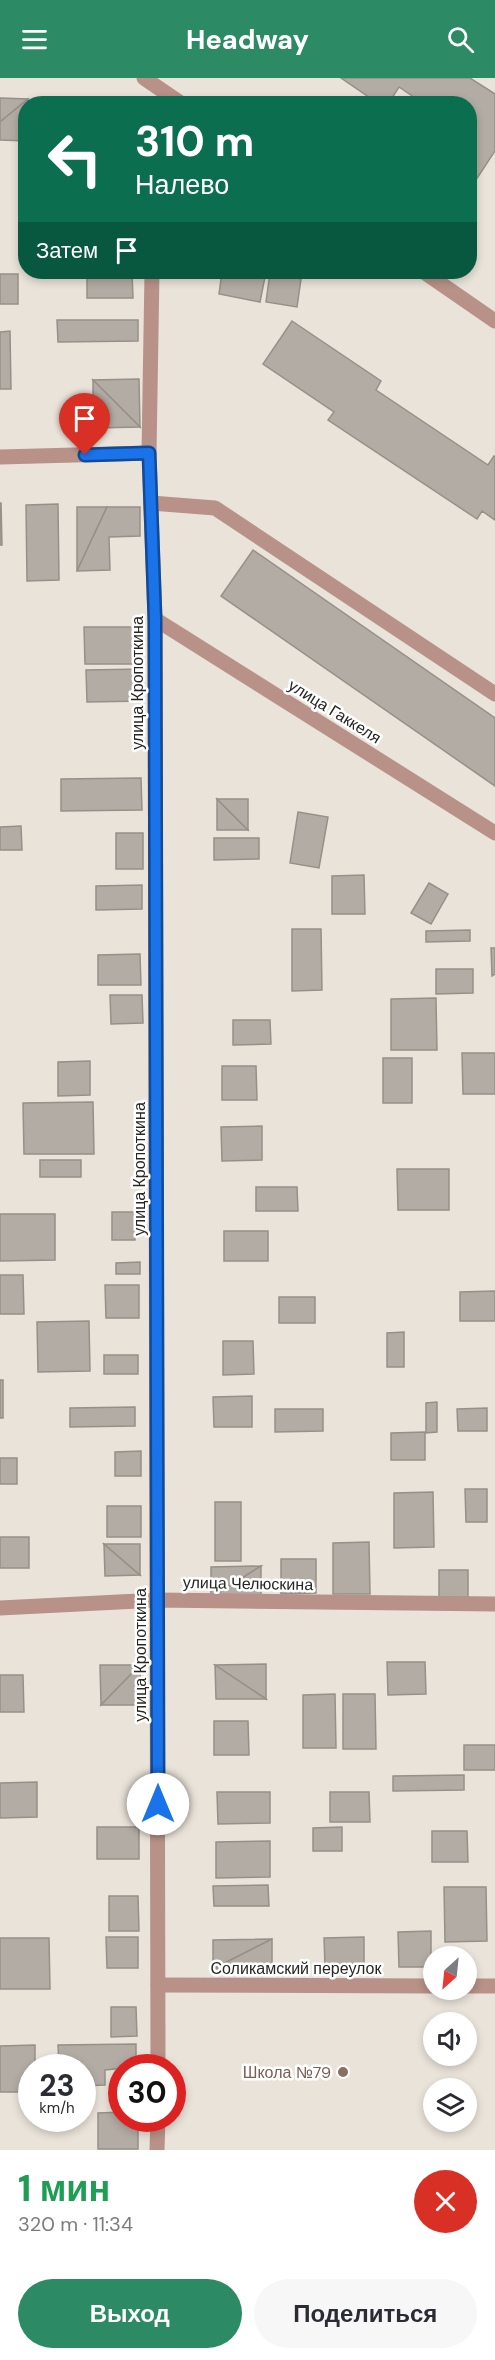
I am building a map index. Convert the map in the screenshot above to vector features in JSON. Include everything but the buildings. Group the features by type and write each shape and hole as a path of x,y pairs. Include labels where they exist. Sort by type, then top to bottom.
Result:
{"street":[{"path":"144,78 170,96"},
{"name":"улица Кропоткина","path":"152,279 149,453 155,619 158,2054"},
{"path":"433,279 495,321"},
{"path":"0,457 149,453"},
{"path":"151,504 215,508 495,694"},
{"name":"улица Гаккеля","path":"155,619 495,832"},
{"name":"улица Челюскина","path":"0,1608 158,1600 495,1604"},
{"name":"Соликамский переулок","path":"158,1985 423,1986"},
{"path":"477,1986 495,1986"},
{"path":"158,2132 158,2150"}],"place":[{"name":"Школа №79","path":"343,2072"}],"route":[{"path":"85,455 149,453 155,619 158,1804"}]}
